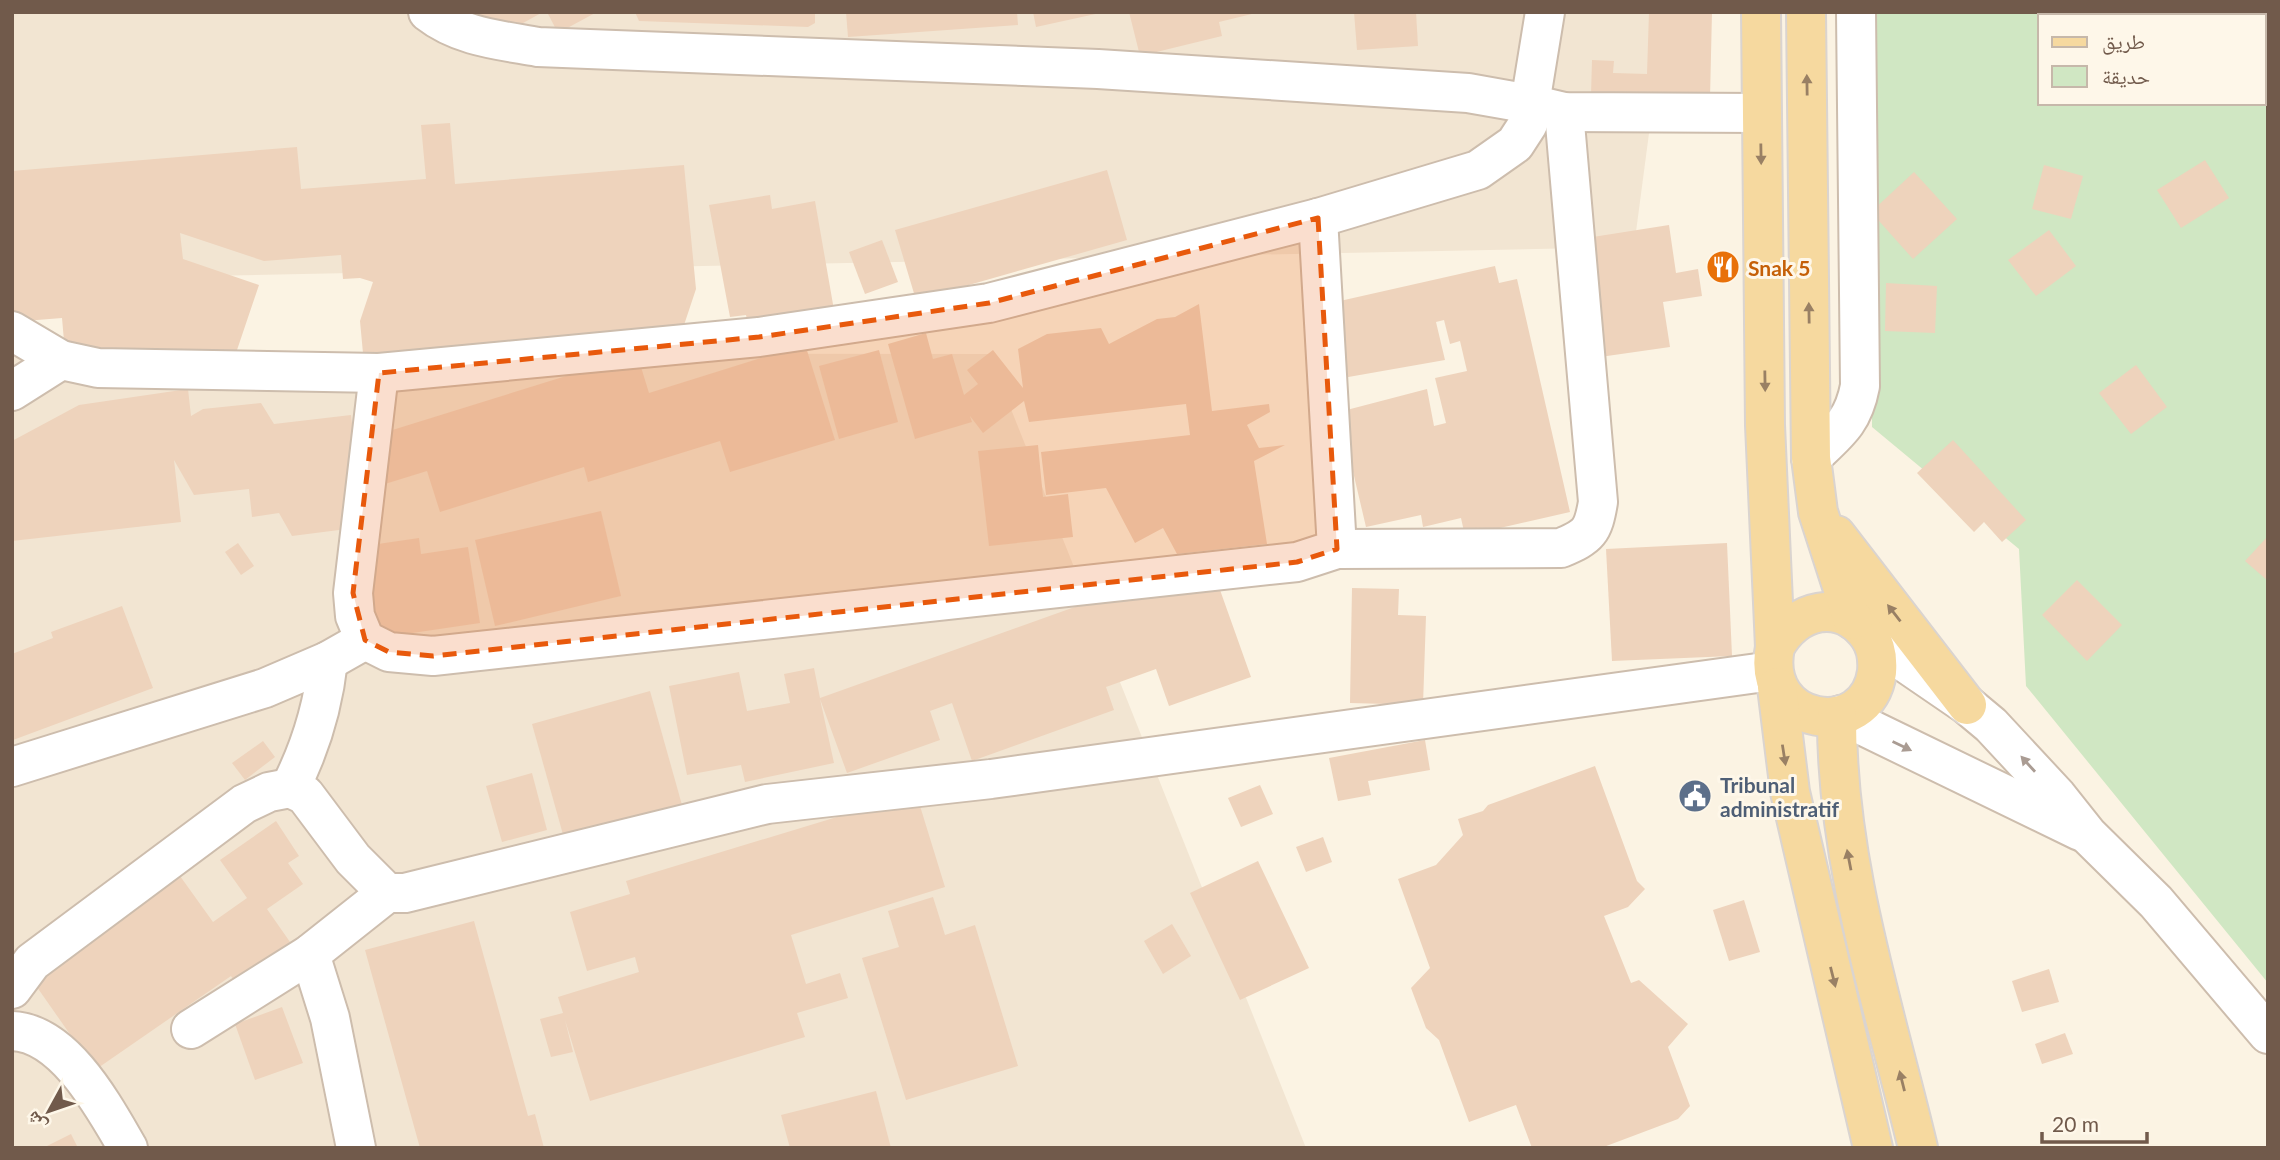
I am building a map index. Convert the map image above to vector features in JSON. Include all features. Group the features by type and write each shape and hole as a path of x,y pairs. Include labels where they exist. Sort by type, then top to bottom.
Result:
{"main road":[{"path":"1760,12 1765,425 1775,669 1790,792 1873,1148"},
{"path":"1806,12 1811,458 1818,512 1862,630 1878,665 1871,691 1863,701 1839,716 1809,715 1785,700 1775,669 1790,625 1801,617 1828,612 1862,630"},
{"path":"1818,512 1967,705"},
{"path":"1839,716 1838,765 1846,846 1918,1148"}],"street":[{"path":"428,12 444,24 481,37 538,47 1098,69 1468,93 1547,108 1761,113"},
{"path":"379,373 353,593 355,616 365,640 389,652 433,656 1297,562 1337,549 1561,548 1586,536 1594,524 1598,502 1547,108 1545,12"},
{"path":"1811,458 1847,424 1856,408 1860,386 1856,12"},
{"path":"12,331 61,360 128,371 379,373 759,337 989,303 1318,218 1478,170 1515,144 1528,124 1547,108"},
{"path":"1318,218 1337,549"},
{"path":"12,391 61,360"},
{"path":"1862,630 1967,705 2018,753 2088,835 2156,902 2268,1034"},
{"path":"12,767 265,688 328,661 365,640"},
{"path":"290,788 305,760 319,715 328,661"},
{"path":"191,1029 310,954 387,893 405,893 767,804 1017,776 1775,669"},
{"path":"1839,716 2088,835"},
{"path":"12,989 32,962 244,804 269,792 290,788 306,795 354,859 387,893"},
{"path":"310,954 330,1018 356,1148"},
{"path":"12,1031 24,1031 45,1041 76,1070 96,1093 128,1148"}],"highlighted area":[{"path":"1318,218 1337,549 1297,562 433,656 389,652 365,640 353,593 379,373 759,337 989,303"}],"shaded area":[{"path":"12,12 1665,12 1634,247 12,280"},
{"path":"12,353 989,354 1306,1148 12,1148"}],"green space":[{"path":"1871,12 2268,12 2268,983 2026,686 2019,549 1872,427"}],"building":[{"path":"420,12 543,12 514,28"},
{"path":"547,12 597,12 558,33"},
{"path":"635,12 815,12 815,23 808,27 639,21"},
{"path":"846,12 1017,12 1018,25 848,37"},
{"path":"1033,12 1100,12 1100,13 1036,27"},
{"path":"1129,12 1256,13 1219,22 1222,36 1140,56"},
{"path":"1354,12 1416,12 1418,46 1357,50"},
{"path":"1649,12 1712,12 1710,98 1591,95 1592,60 1614,61 1613,73 1647,74"},
{"path":"450,123 455,184 684,165 696,289 680,337 364,364 360,321 373,282 360,278 343,279 341,255 264,261 180,233 183,259 259,285 237,350 121,360 64,341 62,318 12,322 12,171 297,147 301,189 426,179 421,125"},
{"path":"2205,160 2229,198 2181,228 2157,190"},
{"path":"2044,165 2083,176 2071,219 2032,209"},
{"path":"1107,170 1127,240 916,300 895,230"},
{"path":"1914,172 1957,219 1913,259 1871,212"},
{"path":"770,195 772,209 815,201 834,310 748,324 746,315 730,317 709,205"},
{"path":"1669,225 1676,273 1698,269 1702,296 1663,302 1670,347 1579,360 1561,242"},
{"path":"2049,230 2076,266 2036,296 2008,260"},
{"path":"882,240 898,282 865,294 849,252"},
{"path":"1495,266 1499,283 1517,279 1570,512 1465,536 1461,518 1423,527 1421,515 1366,527 1339,412 1427,389 1434,426 1446,423 1435,378 1467,371 1460,341 1450,344 1444,320 1436,322 1445,360 1337,379 1331,303"},
{"path":"1886,283 1937,286 1935,333 1885,331"},
{"path":"1199,304 1212,411 1269,404 1270,412 1247,425 1259,448 1285,445 1254,461 1267,544 1177,554 1163,528 1135,543 1106,488 1046,495 1041,452 1190,435 1186,404 1029,422 1024,401 983,433 970,416 972,422 915,439 888,344 926,333 933,359 952,354 964,395 978,384 967,370 993,350 1023,388 1018,349 1047,334 1101,328 1109,344 1157,319 1175,317"},
{"path":"805,344 835,440 730,472 720,441 588,482 584,467 440,512 427,471 372,488 357,441 637,354 649,393"},
{"path":"879,350 898,422 839,439 819,366"},
{"path":"2136,365 2167,407 2131,434 2099,393"},
{"path":"188,389 191,416 203,409 261,403 274,424 351,415 363,516 339,530 292,536 279,513 252,517 249,489 194,495 174,460 181,522 12,541 12,441 79,405"},
{"path":"1953,440 2026,520 2002,542 1984,522 1974,532 1917,473"},
{"path":"1038,445 1043,497 1068,494 1073,537 989,546 978,451"},
{"path":"601,511 621,596 495,626 475,540"},
{"path":"2268,536 2268,581 2245,561"},
{"path":"419,538 421,554 468,547 480,623 365,640 356,578 376,575 371,545"},
{"path":"238,543 254,566 241,575 225,552"},
{"path":"1727,543 1732,656 1612,661 1606,549"},
{"path":"1209,559 1251,677 1169,706 1156,669 1106,687 1114,710 972,761 952,703 930,711 940,740 847,773 820,699 834,763 745,782 741,765 687,775 669,686 739,672 747,711 790,703 784,674 814,668 820,698"},
{"path":"2077,580 2122,625 2087,661 2042,615"},
{"path":"1352,588 1399,589 1398,615 1426,616 1423,705 1350,703"},
{"path":"122,606 153,688 13,740 12,654 53,638 51,632"},
{"path":"650,691 682,805 564,838 532,724"},
{"path":"1425,740 1430,770 1368,781 1371,795 1338,801 1329,758"},
{"path":"263,741 275,757 245,780 232,763"},
{"path":"1595,766 1637,881 1645,889 1628,907 1604,916 1631,983 1639,980 1688,1024 1668,1047 1690,1106 1678,1119 1601,1148 1532,1148 1516,1105 1469,1122 1439,1040 1426,1028 1411,988 1430,968 1398,879 1436,865 1463,835 1458,819 1483,811 1488,805"},
{"path":"532,773 547,830 502,842 486,786"},
{"path":"1260,785 1273,814 1241,827 1228,798"},
{"path":"916,793 945,887 791,935 806,984 840,973 848,998 797,1013 805,1037 590,1101 565,1020 573,1052 551,1057 540,1019 563,1013 558,997 639,972 635,957 587,971 570,912 630,894 626,881"},
{"path":"276,821 299,856 288,863 303,884 267,909 290,942 234,981 231,976 95,1070 32,980 180,876 213,922 247,898 220,860"},
{"path":"1323,837 1332,862 1306,872 1296,847"},
{"path":"1258,861 1309,968 1240,1000 1190,893"},
{"path":"933,897 945,935 975,925 1018,1066 906,1100 862,958 899,947 888,911"},
{"path":"1744,900 1760,952 1729,961 1713,910"},
{"path":"474,921 528,1116 535,1114 544,1148 420,1148 365,950"},
{"path":"1172,924 1191,956 1163,974 1144,941"},
{"path":"2049,969 2059,1002 2022,1012 2012,981"},
{"path":"282,1007 303,1063 255,1080 235,1024"},
{"path":"2065,1033 2073,1054 2042,1064 2035,1044"},
{"path":"876,1091 891,1148 790,1148 781,1115"},
{"path":"71,1134 78,1148 43,1148"}],"place":[{"name":"Snak 5","path":"1723,267"},
{"name":"Tribunal administratif","path":"1695,796"}]}
